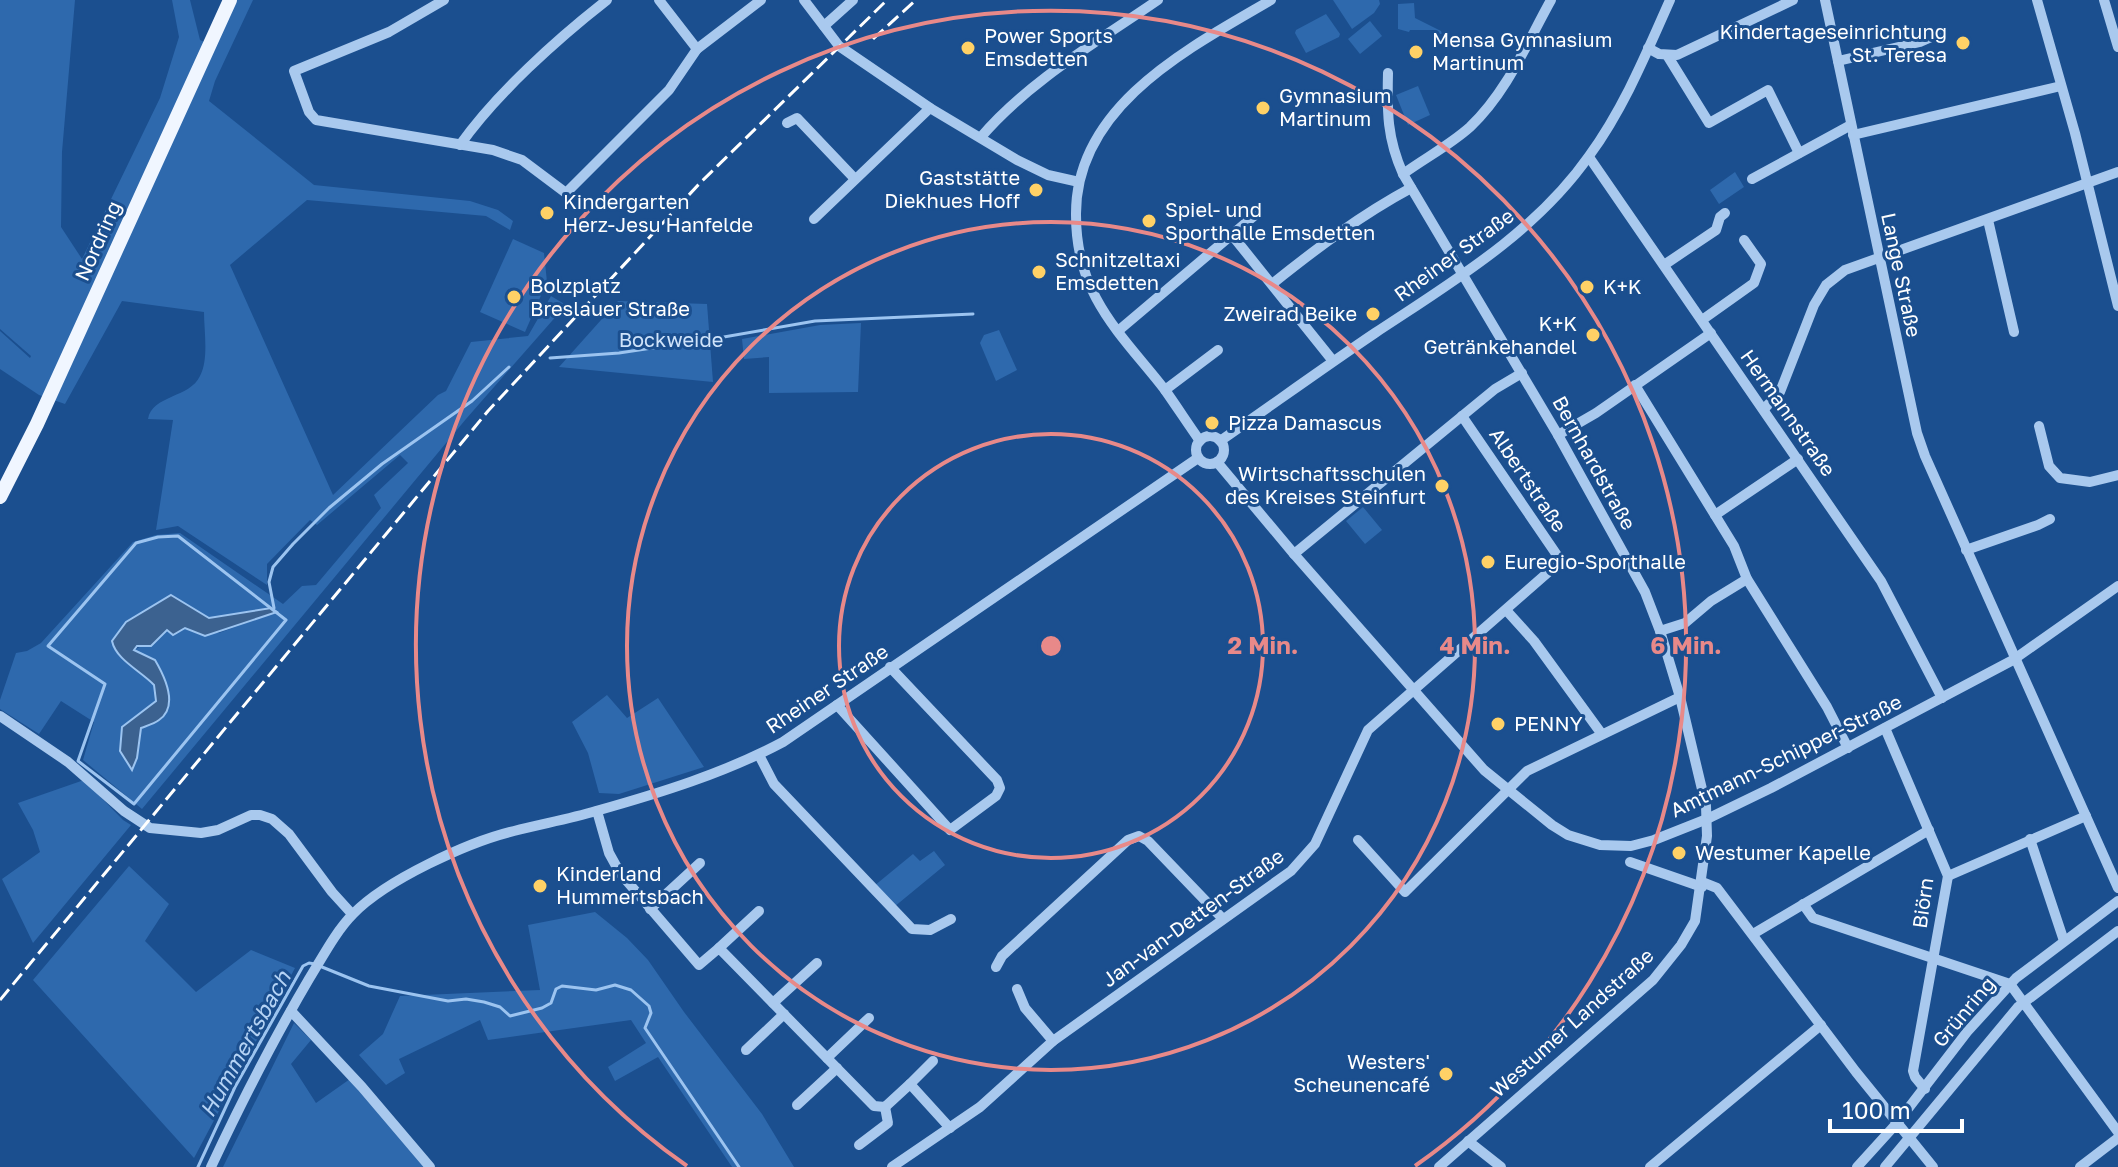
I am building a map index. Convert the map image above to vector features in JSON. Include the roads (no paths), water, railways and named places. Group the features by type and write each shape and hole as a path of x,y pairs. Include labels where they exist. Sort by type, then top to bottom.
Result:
{"main road":[{"name":"Nordring","path":"0,497 37,424 230,0"}],"street":[{"path":"444,0 389,32 294,71 309,112 316,120 493,150 522,160 566,193 669,90 697,49 761,0"},
{"path":"460,145 478,119 607,0"},
{"path":"659,0 697,49"},
{"path":"804,0 839,46 930,108 1036,170 1079,182"},
{"path":"824,26 853,0"},
{"path":"981,137 995,120 1033,87 1158,0"},
{"path":"1200,441 1097,300 1082,263 1076,228 1079,182 1102,130 1132,95 1185,51 1271,0"},
{"path":"1403,174 1458,137 1486,109 1504,86 1551,0"},
{"name":"Rheiner Straße","path":"1220,441 1464,273 1535,218 1589,157 1629,91 1670,0"},
{"path":"1648,48 1677,55 1793,0"},
{"name":"Lange Straße","path":"1825,0 1917,433 2013,660 2118,888"},
{"path":"2037,0 2118,306"},
{"path":"2104,0 2118,47"},
{"path":"1838,61 1920,42 1936,35"},
{"path":"1667,55 1709,123 1768,90 1799,153"},
{"name":"Bernhardstraße","path":"1388,73 1389,135 1403,174 1558,435 1645,592 1680,697 1707,819"},
{"path":"1752,179 1799,153 1852,130 2061,86"},
{"path":"814,219 930,108"},
{"path":"787,123 797,118 855,179"},
{"name":"Hermannstraße","path":"1589,157 1881,581 1942,698"},
{"path":"1764,409 1780,392 1814,305 1826,285 1845,270 2118,172"},
{"path":"1272,284 1330,237 1411,188"},
{"path":"1664,265 1716,230 1720,217 1725,213"},
{"path":"1118,331 1254,216"},
{"path":"1988,220 2014,332"},
{"path":"1232,235 1333,361"},
{"path":"1702,320 1754,283 1761,264 1744,240"},
{"path":"1558,435 1711,333"},
{"path":"1165,390 1218,350"},
{"path":"1294,554 1495,389 1522,373"},
{"path":"1635,385 1734,546 1747,579 1827,707 1848,748"},
{"name":"Albertstraße","path":"1413,691 1561,561 1462,416"},
{"path":"2039,426 2049,466 2060,478 2090,482 2118,475"},
{"path":"1210,436 1220,441 1224,452 1217,462 1207,464 1198,458 1196,449 1200,441 1210,436"},
{"name":"Rheiner Straße","path":"211,1167 251,1081 322,959 352,914 385,888 465,848 683,784 759,755 783,742 1198,458"},
{"path":"1715,515 1798,459"},
{"name":"Amtmann-Schipper-Straße","path":"1217,462 1484,770 1552,825 1568,835 1600,845 1631,846 1707,819 2013,660 2118,586"},
{"path":"1966,550 2050,519"},
{"path":"1660,631 1685,623 1711,601 1747,579"},
{"path":"1506,610 1534,641 1601,733"},
{"path":"837,705 950,830 996,796 1000,788 997,780 890,667"},
{"name":"Jan-van-Detten-Straße","path":"892,1167 980,1107 1053,1041 1299,864 1315,844 1368,730 1413,691"},
{"path":"1358,840 1405,892 1527,771 1680,697"},
{"path":"0,716 83,773 150,828 201,833 218,830 251,815 272,819 289,834 352,914"},
{"name":"Biörn","path":"1885,728 1948,876 1913,1071 1925,1089"},
{"path":"759,755 774,784 912,929 930,930 951,919"},
{"path":"597,811 609,853 620,873 699,965 759,911"},
{"path":"1948,876 2086,816"},
{"name":"Westumer Landstraße","path":"1439,1167 1653,980 1681,945 1695,921 1702,884 1707,819"},
{"path":"1753,934 1929,830"},
{"path":"996,967 1002,956 1128,840 1139,836 1148,841 1223,919"},
{"path":"2030,839 2064,941"},
{"path":"1630,862 1717,888 1933,1167"},
{"path":"650,909 700,863"},
{"name":"Grünring","path":"1857,1167 1897,1123 1967,1032 2010,984 2118,901"},
{"path":"1803,904 1813,918 2010,984 2118,1135 2080,1167"},
{"name":"Grünring","path":"1885,1167 2023,1002 2118,931"},
{"path":"719,948 874,1106 885,1107 933,1061"},
{"path":"773,1003 817,963"},
{"path":"1017,989 1025,1008 1053,1041"},
{"path":"291,1011 362,1087 430,1167"},
{"path":"746,1050 784,1014"},
{"path":"827,1058 869,1018"},
{"path":"1651,1167 1821,1025"},
{"path":"797,1105 837,1068"},
{"path":"910,1084 950,1128"},
{"path":"859,1145 888,1123 885,1107"},
{"path":"1468,1141 1501,1167"}],"waterway":[{"path":"718,338 815,321 973,314"},
{"path":"550,358 619,353 705,340"},
{"path":"274,608 269,582 273,567 293,544 329,508 382,464 472,401 509,367"},
{"path":"178,536 286,620 134,804 78,761 105,684 48,646 136,543 178,536"},
{"name":"Hummertsbach","path":"198,1167 235,1087 303,966 315,964"},
{"name":"Hummertsbach","path":"322,967 369,986 448,1001 466,999 484,1002 500,1007 510,1016 551,1003 556,989 562,986 596,990 615,985 631,990 649,1006 651,1013 645,1028 739,1167"}],"railway":[{"path":"0,1000 488,411 700,183 887,0"},
{"path":"873,39 916,0"}],"place":[{"name":"Kindertageseinrichtung St. Teresa","path":"1963,43"},
{"name":"Power Sports Emsdetten","path":"968,48"},
{"name":"Mensa Gymnasium Martinum","path":"1416,52"},
{"name":"Gymnasium Martinum","path":"1263,108"},
{"name":"Gaststätte Diekhues Hoff","path":"1036,190"},
{"name":"Kindergarten Herz-Jesu Hanfelde","path":"547,213"},
{"name":"Spiel- und Sporthalle Emsdetten","path":"1149,221"},
{"name":"Schnitzeltaxi Emsdetten","path":"1039,272"},
{"name":"K+K","path":"1587,287"},
{"name":"Bolzplatz Breslauer Straße","path":"514,297"},
{"name":"Zweirad Beike","path":"1373,314"},
{"name":"K+K Getränkehandel","path":"1593,335"},
{"name":"Pizza Damascus","path":"1212,423"},
{"name":"Wirtschaftsschulen des Kreises Steinfurt","path":"1442,486"},
{"name":"Euregio-Sporthalle","path":"1488,562"},
{"name":"PENNY","path":"1498,724"},
{"name":"Westumer Kapelle","path":"1679,853"},
{"name":"Kinderland Hummertsbach","path":"540,886"},
{"name":"Westers' Scheunencafé","path":"1446,1074"}],"park label":[{"name":"Bockweide","path":"671,340"}]}
